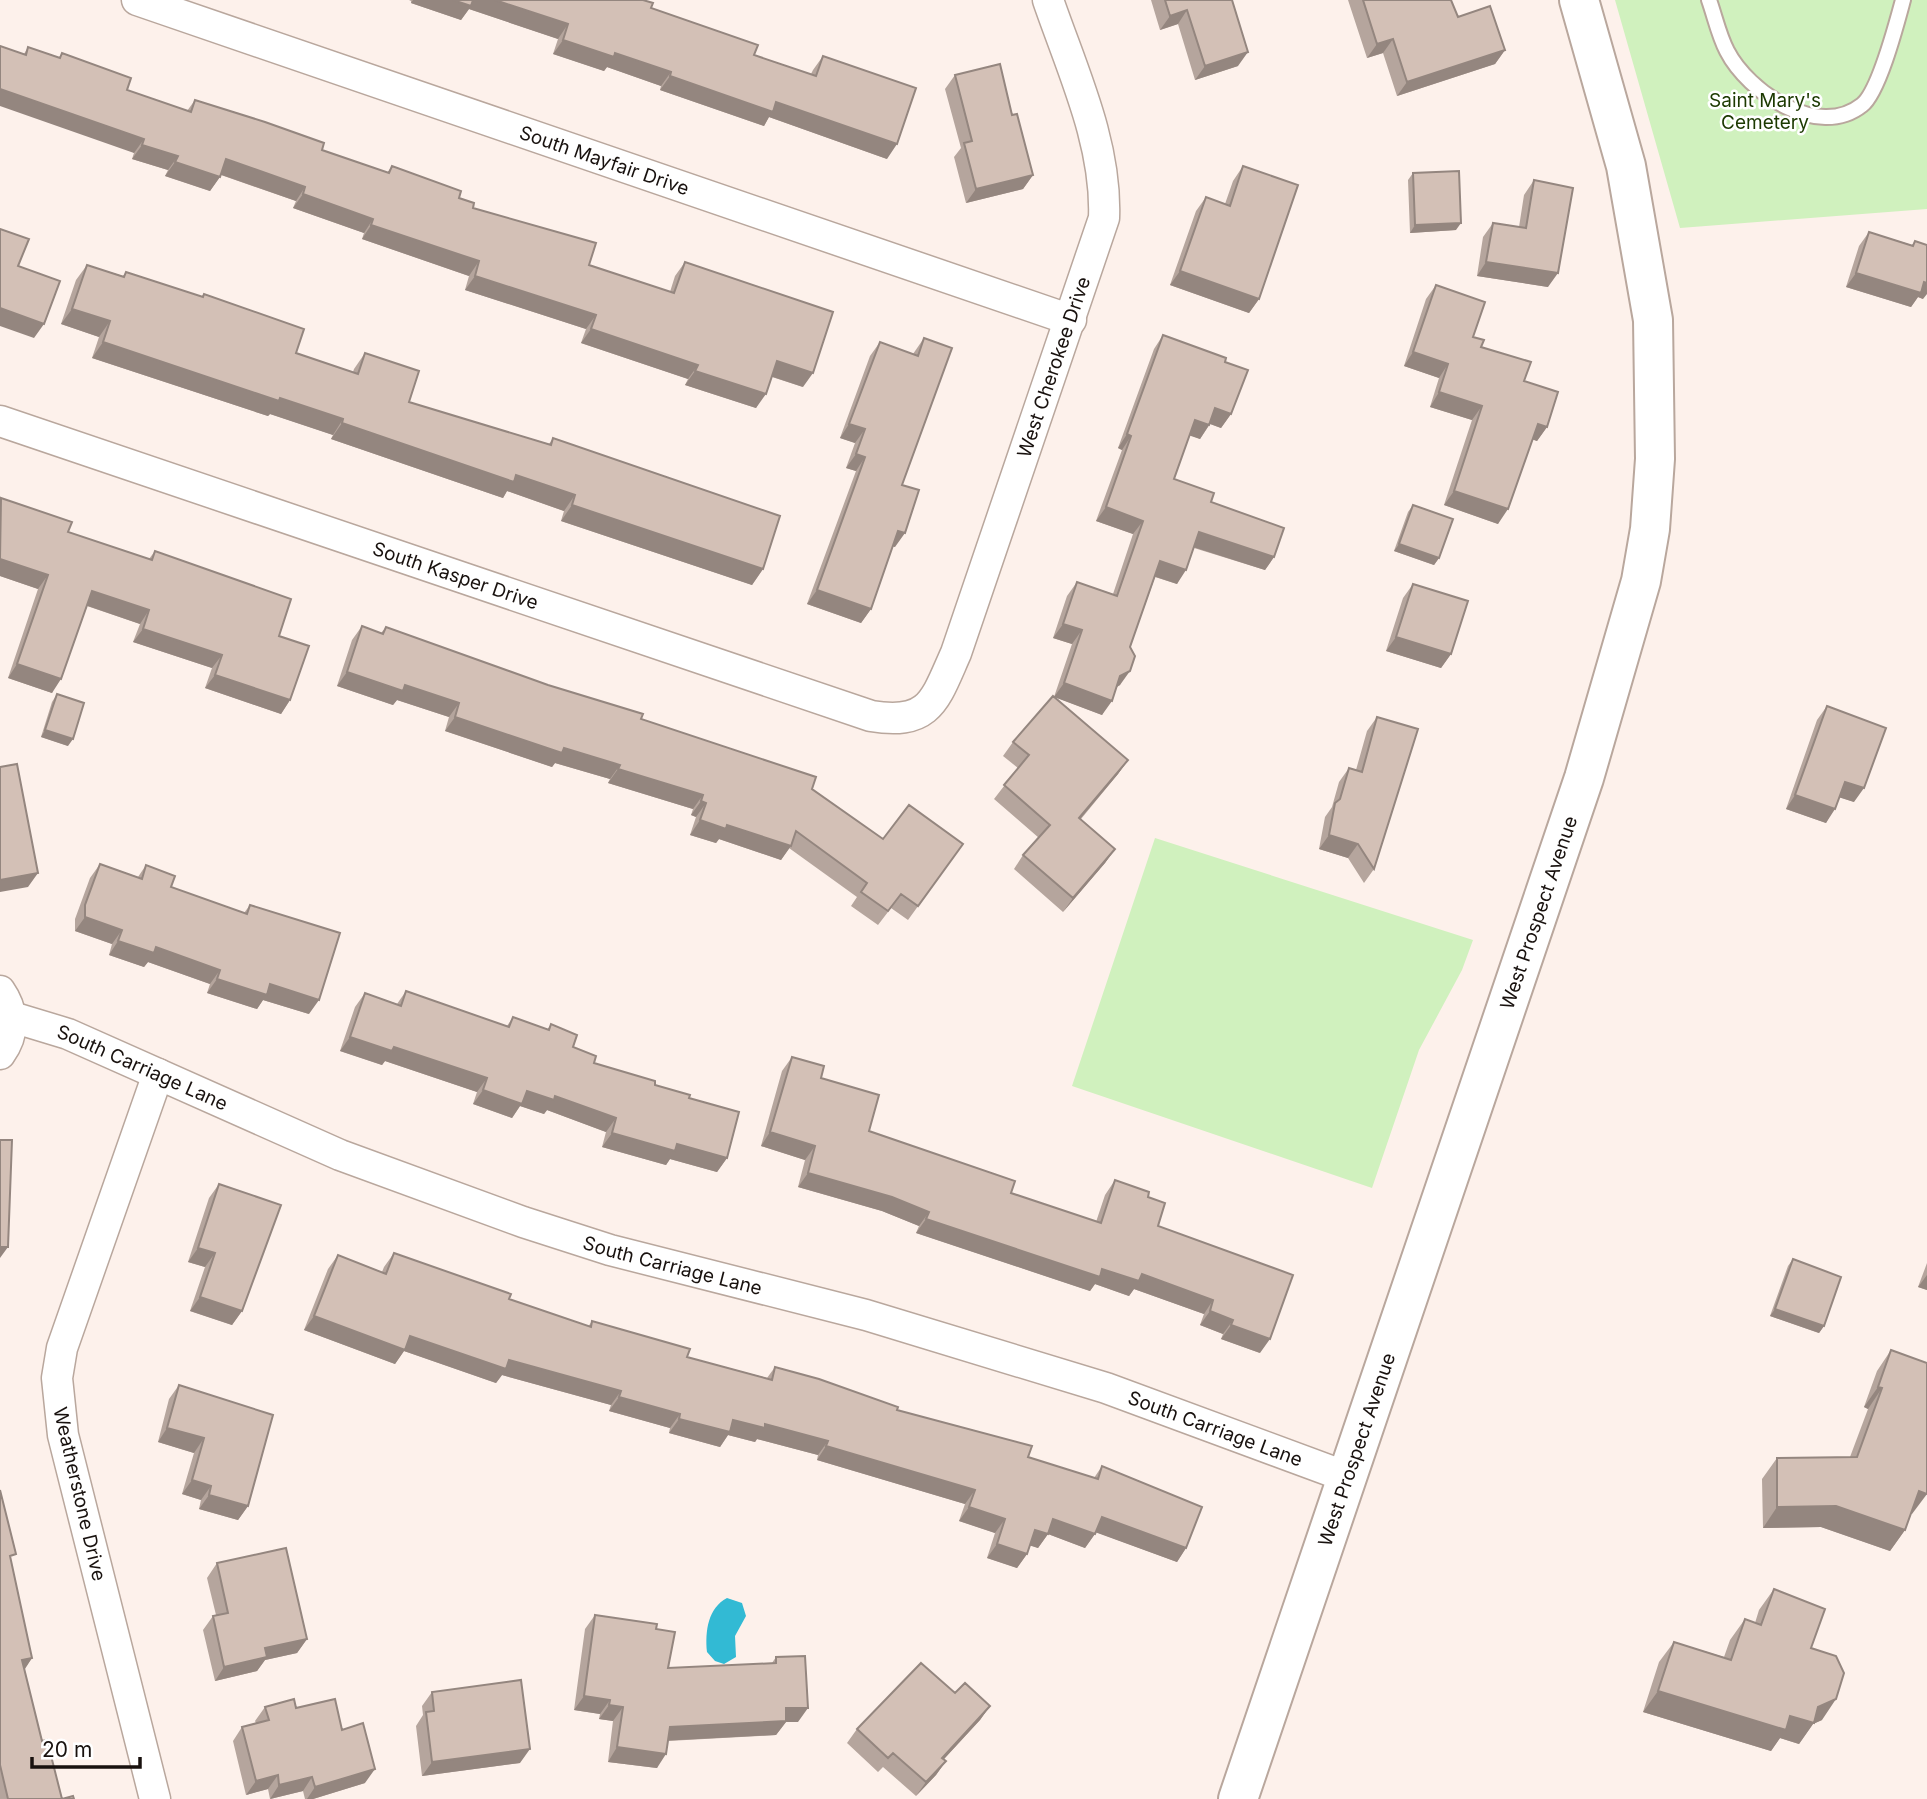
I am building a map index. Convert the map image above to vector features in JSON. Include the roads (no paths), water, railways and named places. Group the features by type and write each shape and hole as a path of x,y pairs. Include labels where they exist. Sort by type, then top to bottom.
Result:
{"main road":[{"name":"West Prospect Avenue","path":"1238,1799 1584,778 1629,627 1650,530 1657,411 1653,320 1626,166 1579,0"}],"street":[{"name":"South Mayfair Drive","path":"137,0 1071,320"},
{"name":"West Cherokee Drive","path":"912,718 935,700 956,653 1104,218 1105,188 1094,133 1048,0"},
{"name":"South Kasper Drive","path":"0,421 871,716 894,720 912,718"},
{"name":"South Carriage Lane","path":"6,1004 340,1155 523,1223 610,1250 866,1315 1106,1388 1347,1477"},
{"name":"South Carriage Lane","path":"0,1054 10,1034 6,1004"},
{"name":"Weatherstone Drive","path":"155,1799 63,1435 57,1378 74,1312 158,1074"}],"lane":[{"path":"1709,0 1727,51 1749,83 1783,105 1812,114 1840,117 1864,104 1891,43 1903,0"}],"water":[{"path":"727,1598 742,1603 746,1616 735,1636 736,1657 724,1664 715,1661 707,1652 707,1636 712,1614"}],"park label":[{"name":"Saint Mary's Cemetery","path":"1765,111"}]}
